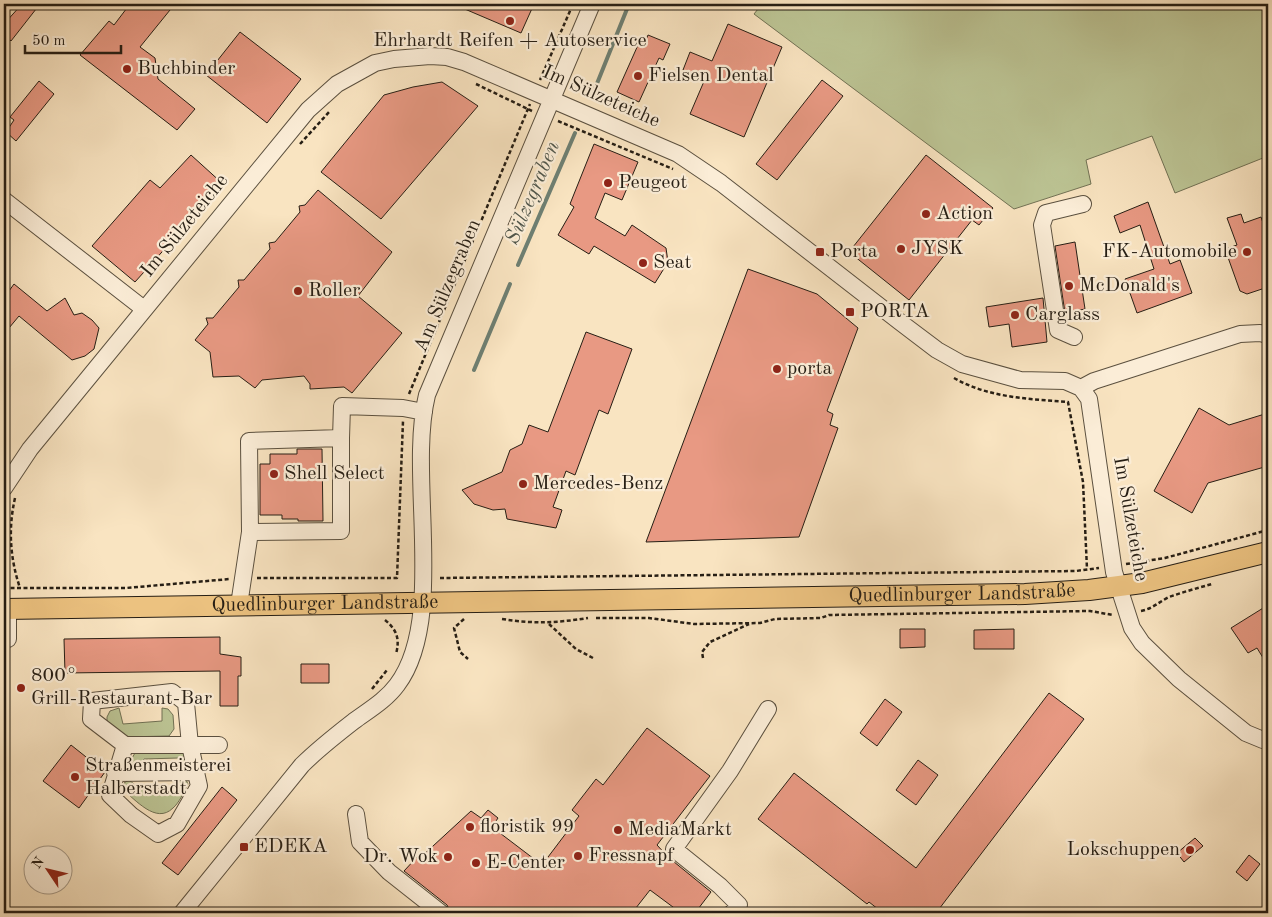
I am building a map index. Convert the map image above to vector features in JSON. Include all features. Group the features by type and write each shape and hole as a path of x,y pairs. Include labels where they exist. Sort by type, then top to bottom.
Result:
{"main road":[{"name":"Quedlinburger Landstraße","path":"6,609 648,599 989,596 1119,587 1179,575 1268,552"}],"street":[{"name":"Am Sülzegraben","path":"182,913 302,765 325,744 381,701 396,686 407,670 413,654 421,603 424,412 433,375 592,4"},
{"name":"Im Sülzeteiche","path":"10,491 30,449 308,110 337,84 375,63 394,59 447,57 552,98 678,154 721,183 922,339 962,364 1020,380 1065,381 1081,388 1089,399 1113,566 1130,623 1136,636 1164,666 1246,733 1263,740 1268,737"},
{"name":"Im Sülzeteiche","path":"4,200 144,309"},
{"path":"1074,337 1058,330 1042,225 1046,213 1083,204"},
{"path":"1081,388 1094,381 1240,334 1260,333 1268,335"},
{"path":"250,532 341,531 342,406 403,408 424,412"},
{"path":"240,605 250,532 249,442 341,438"},
{"path":"6,609 8,639"},
{"path":"125,745 115,773 110,795 131,815 158,834 177,824 199,786 190,745 186,703 172,692 92,701 91,719 125,745 190,745 219,745"},
{"path":"732,913 739,905 720,886 674,849 730,770 768,709"},
{"path":"115,773 196,772"},
{"path":"356,814 360,842 389,872 442,913"}],"path":[{"path":"4,10 10,4"},
{"path":"470,82 544,116 679,172"},
{"path":"298,146 336,104"},
{"path":"950,374 984,390 1018,398 1068,402 1083,482 1087,570"},
{"path":"10,491 13,567 20,588"},
{"path":"440,578 742,576 1087,570 1165,558 1268,530"},
{"path":"4,588 126,588 244,578 397,578"},
{"path":"380,618 396,631 398,646 393,660"},
{"path":"548,623 576,649 593,658"},
{"path":"703,658 702,652 710,642 750,624"},
{"path":"454,628 460,652 468,659"},
{"path":"366,693 389,667"}],"green space":[{"path":"762,4 1268,4 1268,156 1175,193 1152,136 1086,160 1091,184 1014,209 754,14"},
{"path":"119,708 123,724 162,721 162,708 168,709 173,715 174,729 169,736 122,737 107,725 107,717 110,711"},
{"path":"184,751 186,765 183,766 178,758 144,759 137,767 128,765 135,753"},
{"path":"129,780 140,789 173,789 178,780 186,780 188,784 175,806 160,814 146,809 122,789 124,783"}],"building":[{"path":"22,4 40,4 11,41 4,47 4,24"},
{"name":"Buchbinder","path":"130,4 162,4 170,10 140,47 155,58 158,79 195,109 177,130 80,55 109,21 114,25"},
{"name":"Ehrhardt Reifen + Autoservice","path":"453,4 534,4 521,33"},
{"path":"728,24 782,47 744,137 690,114 705,79 683,70 690,52 712,61"},
{"path":"240,32 301,79 267,123 206,75"},
{"name":"Fielsen Dental","path":"648,35 670,44 663,60 659,58 639,102 617,92 638,45 643,47"},
{"path":"822,80 843,96 777,180 756,164"},
{"path":"39,81 54,94 16,141 6,132 14,120 10,117"},
{"path":"442,82 478,106 381,219 321,172 384,95"},
{"path":"594,144 638,162 622,200 605,193 595,218 625,236 632,225 666,248 668,262 655,283 594,246 589,254 558,235 574,207 570,204"},
{"path":"191,155 223,184 135,282 92,246 150,180 160,188"},
{"path":"926,155 993,208 979,225 972,220 909,300 849,252"},
{"name":"Roller","path":"318,190 392,252 358,296 402,333 352,393 344,387 310,389 310,384 304,376 262,380 255,388 239,376 213,377 210,352 195,340 208,324 206,318 213,318 239,287 238,280 244,280 270,249 269,243 275,242 300,212 299,206 305,205"},
{"path":"1148,202 1170,264 1180,260 1192,293 1137,313 1125,279 1154,269 1140,225 1120,233 1114,216"},
{"name":"FK-Automobile","path":"1241,214 1244,223 1261,217 1268,238 1268,256 1265,257 1268,267 1268,287 1247,294 1240,291 1225,249 1237,245 1227,218"},
{"name":"McDonald's","path":"1075,242 1085,309 1065,313 1055,246"},
{"name":"porta","path":"748,269 817,294 858,328 827,411 833,414 830,425 838,428 799,537 646,542"},
{"path":"14,284 47,311 65,298 74,315 82,313 99,328 94,349 85,356 72,360 19,316 4,334 4,298"},
{"name":"Carglass","path":"1043,298 1047,342 1012,347 1009,324 989,327 986,307"},
{"path":"586,332 632,349 608,414 599,410 575,475 566,471 553,507 562,510 556,528 507,519 505,509 493,510 474,504 462,490 502,472 510,450 522,444 529,425 548,432"},
{"path":"1199,408 1229,425 1268,413 1268,466 1208,483 1192,513 1154,491"},
{"path":"297,449 322,449 323,521 298,521 298,519 282,519 282,515 260,515 260,464 270,464 270,454 297,454"},
{"path":"1268,605 1268,666 1257,648 1248,653 1231,628"},
{"path":"900,629 925,629 925,647 900,648"},
{"path":"1014,629 1014,649 974,649 974,630"},
{"path":"220,637 220,654 241,657 241,676 238,676 238,706 220,706 220,671 65,673 64,639"},
{"path":"301,664 329,664 329,683 301,683"},
{"path":"1049,693 1084,719 936,913 883,913 869,902 867,904 758,819 794,773 916,868"},
{"path":"885,699 902,712 877,746 860,733"},
{"name":"MediaMarkt","path":"647,728 710,776 657,845 668,857 711,892 695,913 681,913 650,890 632,913 451,913 447,905 404,871 417,857 420,858 471,811 481,818 488,810 498,818 492,827 542,865 579,816 572,810 596,779 603,785"},
{"name":"Straßenmeisterei Halberstadt","path":"71,745 105,772 79,808 43,781"},
{"path":"918,760 938,775 916,805 896,790"},
{"path":"222,787 237,800 178,875 162,863"},
{"name":"Lokschuppen","path":"1195,838 1203,846 1184,862 1177,853"},
{"path":"1249,855 1260,864 1247,881 1236,872"}],"waterway":[{"name":"Sülzegraben","path":"594,91 629,4"},
{"name":"Sülzegraben","path":"518,265 575,133"},
{"name":"Sülzegraben","path":"474,370 510,284"}],"place":[{"name":"Ehrhardt Reifen + Autoservice","path":"510,21"},
{"name":"Buchbinder","path":"127,69"},
{"name":"Fielsen Dental","path":"638,76"},
{"name":"Peugeot","path":"608,183"},
{"name":"Action","path":"926,214"},
{"name":"JYSK","path":"901,249"},
{"name":"Porta","path":"820,252"},
{"name":"FK-Automobile","path":"1247,252"},
{"name":"Seat","path":"643,263"},
{"name":"McDonald's","path":"1069,286"},
{"name":"Roller","path":"298,291"},
{"name":"PORTA","path":"850,312"},
{"name":"Carglass","path":"1015,315"},
{"name":"porta","path":"777,369"},
{"name":"Shell Select","path":"274,474"},
{"name":"Mercedes-Benz","path":"523,484"},
{"name":"800° Grill-Restaurant-Bar","path":"21,688"},
{"name":"Straßenmeisterei Halberstadt","path":"75,777"},
{"name":"floristik 99","path":"470,827"},
{"name":"MediaMarkt","path":"618,830"},
{"name":"EDEKA","path":"244,847"},
{"name":"Lokschuppen","path":"1190,850"},
{"name":"Fressnapf","path":"578,856"},
{"name":"Dr. Wok","path":"448,857"},
{"name":"E-Center","path":"476,863"}]}
